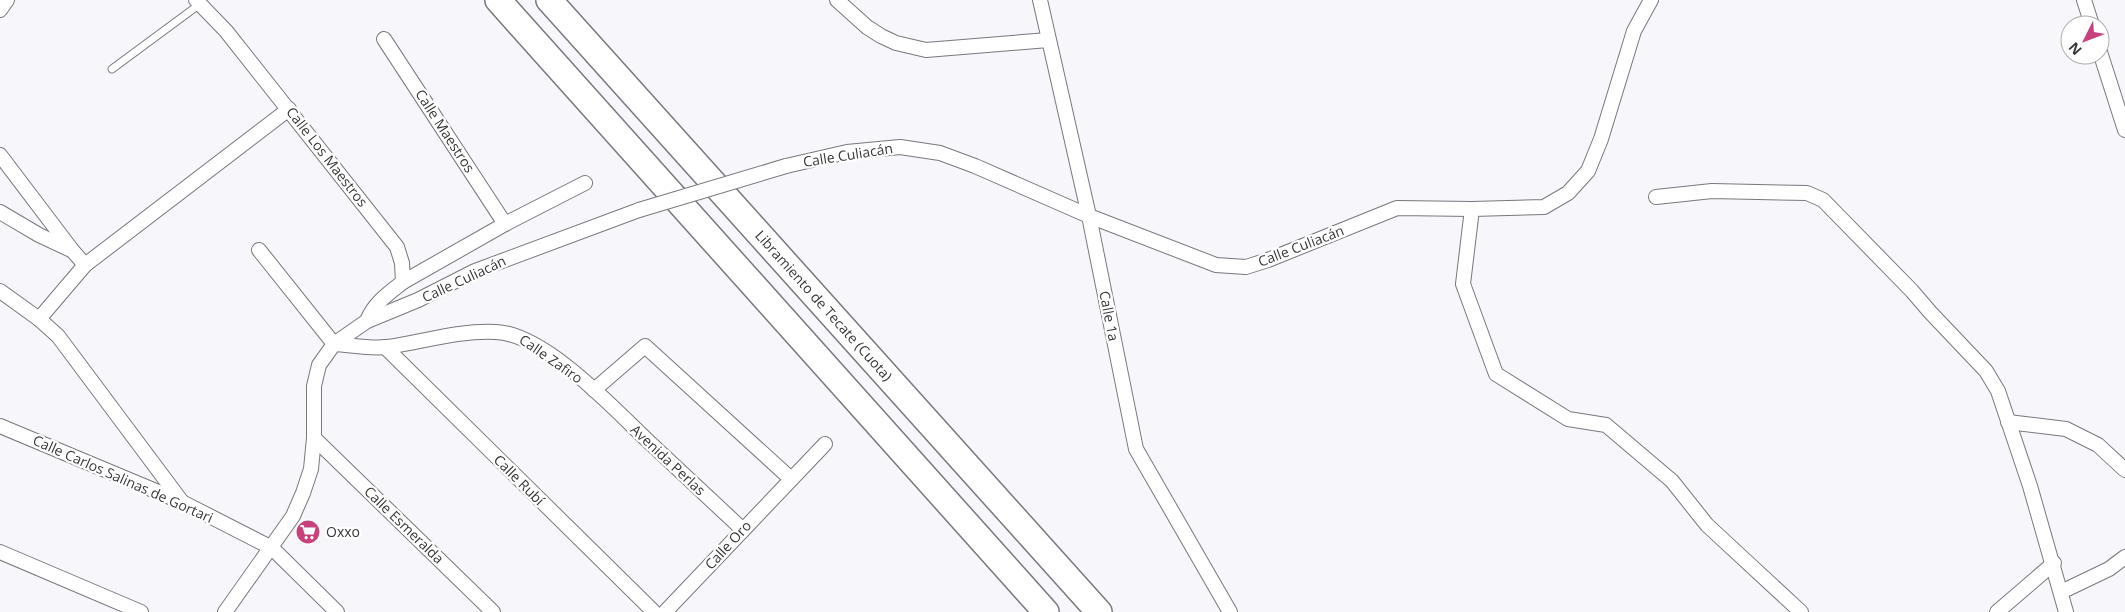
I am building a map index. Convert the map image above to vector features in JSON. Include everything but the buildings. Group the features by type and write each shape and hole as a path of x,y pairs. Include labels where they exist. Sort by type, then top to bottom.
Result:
{"highway":[{"path":"498,0 1046,612"},
{"name":"Libramiento de Tecate (Cuota)","path":"549,0 1099,612"}],"street":[{"path":"0,10 7,0"},
{"path":"837,0 867,27 881,36 896,43 926,50 1048,40"},
{"name":"Calle 1a","path":"1040,0 1089,216 1136,449 1230,612"},
{"name":"Calle Culiacán","path":"225,612 293,516 303,493 311,469 314,438 314,386 319,365 334,344 367,320 418,300 483,268 639,210 786,166 847,152 900,147 957,159 1089,216 1216,265 1246,267 1274,258 1397,208 1472,209 1544,206 1568,193 1588,171 1634,31 1651,0"},
{"path":"2084,0 2089,15"},
{"name":"Calle Los Maestros","path":"198,2 226,32 289,109 397,247 402,263 404,282"},
{"name":"Calle Maestros","path":"384,39 505,224"},
{"path":"2104,65 2125,130"},
{"path":"39,319 85,265 289,109"},
{"path":"0,155 85,265"},
{"path":"367,320 370,311 404,282 505,224 585,184"},
{"path":"1656,198 1712,191 1808,193 1823,200 1912,291 1986,371 1998,391 2054,563 2066,612"},
{"path":"1472,209 1463,284 1496,374 1568,419 1606,425 1672,481 1706,525 1801,612"},
{"path":"0,212 39,235 72,250"},
{"path":"259,250 334,344"},
{"path":"0,291 39,319 58,336 182,502"},
{"name":"Calle Zafiro","path":"334,344 385,347 440,337 495,332 515,334 564,365 594,390 645,346 791,479"},
{"name":"Calle Rubí","path":"385,347 654,612"},
{"name":"Avenida Perlas","path":"594,390 742,529"},
{"path":"2008,422 2066,429 2098,445 2125,470"},
{"name":"Calle Carlos Salinas de Gortari","path":"0,426 182,502 272,548 337,612"},
{"name":"Calle Esmeralda","path":"314,438 493,612"},
{"name":"Calle Oro","path":"665,612 825,444"},
{"path":"0,552 141,612"},
{"path":"2061,592 2102,572 2125,557"},
{"path":"1997,612 2010,603 2054,563"}],"lane":[{"path":"112,69 198,2"}],"place":[{"name":"Oxxo","path":"308,532"}]}
